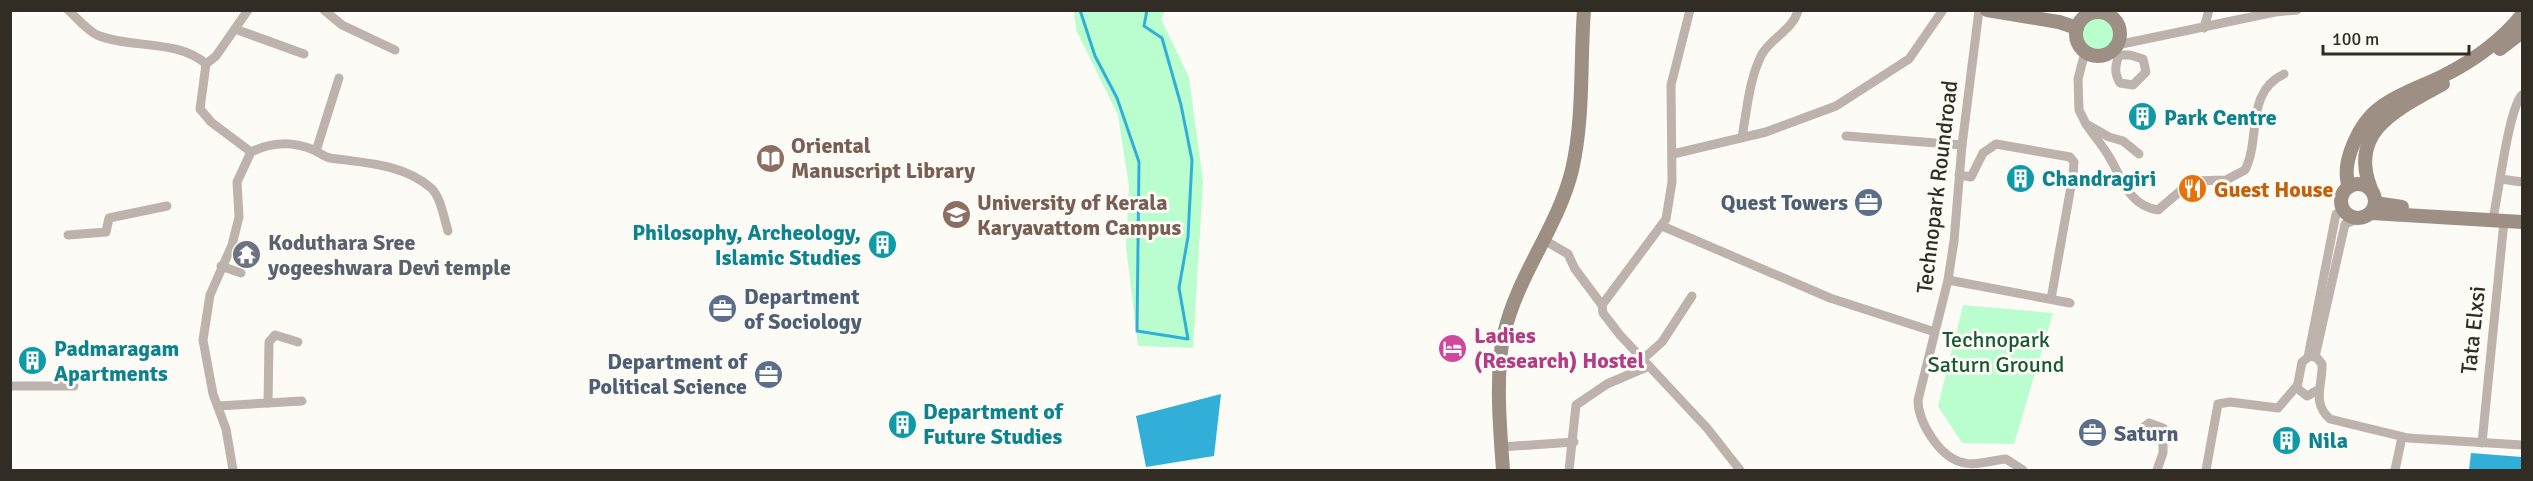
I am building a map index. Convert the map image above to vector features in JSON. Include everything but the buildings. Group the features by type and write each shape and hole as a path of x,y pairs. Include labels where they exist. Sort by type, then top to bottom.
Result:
{"street":[{"path":"248,10 216,57 206,64 200,109 211,122 251,152"},
{"path":"324,10 342,26 395,50"},
{"path":"1503,471 1499,407 1504,335 1519,291 1544,240 1572,170 1581,94 1584,10"},
{"path":"1602,305 1666,219 1673,154 1669,112 1671,85 1690,10"},
{"path":"1742,137 1750,89 1763,53 1792,22 1798,10"},
{"path":"1673,154 1766,132 1836,106 1909,59 1943,10"},
{"name":"Technopark Roundroad","path":"1979,10 1962,145 1957,218 1948,280 1918,400 1918,414 1924,426 1948,455 1958,461 1972,463 2006,459 2023,471"},
{"path":"1987,10 2059,22 2077,28"},
{"path":"2204,27 2209,10"},
{"path":"2116,50 2119,34 2117,25 2102,12 2082,19 2077,28 2078,44 2085,52 2100,56 2204,27 2276,11 2297,10"},
{"path":"69,11 95,34 121,42 189,53 206,64"},
{"path":"2523,15 2504,37 2480,53 2444,75 2380,107 2356,139 2348,158 2345,171 2349,187 2341,200 2344,211 2351,217 2369,206 2499,217 2523,222"},
{"path":"235,29 304,54"},
{"path":"2369,206 2363,156 2371,136 2383,121 2480,63 2523,32"},
{"path":"2085,52 2079,79 2079,110 2110,159 2129,196 2143,205 2158,210 2192,181 2226,180 2245,170 2258,103 2272,81 2284,74"},
{"path":"316,151 339,78"},
{"name":"Tata Elxsi","path":"2482,444 2501,179 2513,116 2518,100 2523,95"},
{"path":"2086,123 2109,137 2123,141 2139,154"},
{"path":"1846,136 1962,145"},
{"path":"233,471 226,429 218,406 203,340 210,295 232,245 239,217 237,182 251,152 272,144 293,144 316,151 326,158 369,162 420,179 434,190 448,231"},
{"path":"1959,176 1971,177 1983,153 1996,144 2070,157 2074,162 2051,299"},
{"path":"2501,179 2523,182"},
{"path":"2349,187 2363,185 2369,206"},
{"path":"68,235 106,232 109,218 167,206"},
{"path":"2206,471 2218,404 2230,402 2278,408 2297,386 2302,362 2311,357 2345,224 2369,206"},
{"path":"2311,357 2336,213 2344,211"},
{"path":"2499,217 2523,215"},
{"path":"1662,226 1830,298 1935,332"},
{"path":"1544,240 1568,254 1575,269 1602,305 1603,313 1707,428 1740,471"},
{"path":"221,266 241,273"},
{"path":"1948,280 2070,303"},
{"path":"1569,471 1574,442 1576,405 1607,384 1646,363 1692,296"},
{"path":"268,403 269,342 275,335 298,342"},
{"path":"2311,357 2322,366 2318,390 2321,409 2330,419 2402,437 2523,445"},
{"path":"10,386 74,386"},
{"path":"2297,386 2300,393 2307,396 2318,390"},
{"path":"218,406 302,401"},
{"path":"2139,438 2140,430 2149,423 2163,428 2163,453 2157,471"},
{"path":"2395,471 2402,437"},
{"path":"1501,447 1574,442"}],"green space":[{"path":"1074,11 1165,11 1161,19 1189,77 1203,182 1193,348 1138,346 1126,246 1129,186 1118,115 1076,30"},
{"path":"2098,17 2110,22 2115,34 2110,46 2098,51 2086,46 2081,34 2086,22"},
{"name":"Technopark Saturn Ground","path":"1963,305 2053,313 2014,444 1962,443 1938,406"}],"water":[{"path":"1221,394 1214,456 1146,467 1136,416"},
{"path":"2471,453 2522,457 2522,470 2469,470"}],"waterway":[{"path":"1080,10 1095,56 1117,98 1139,162 1137,331 1188,339 1179,288 1188,237 1192,160 1181,105 1162,38 1144,26 1147,10"}],"place":[{"name":"Park Centre","path":"2143,117"},
{"name":"Oriental Manuscript Library","path":"770,158"},
{"name":"Chandragiri","path":"2021,178"},
{"name":"Guest House","path":"2193,189"},
{"name":"Quest Towers","path":"1869,202"},
{"name":"University of Kerala Karyavattom Campus","path":"956,215"},
{"name":"Philosophy, Archeology, Islamic Studies","path":"882,245"},
{"name":"Koduthara Sree yogeeshwara Devi temple","path":"247,255"},
{"name":"Department of Sociology","path":"723,309"},
{"name":"Ladies (Research) Hostel","path":"1453,348"},
{"name":"Padmaragam Apartments","path":"33,361"},
{"name":"Department of Political Science","path":"768,374"},
{"name":"Department of Future Studies","path":"902,424"},
{"name":"Saturn","path":"2093,433"},
{"name":"Nila","path":"2287,440"}]}
